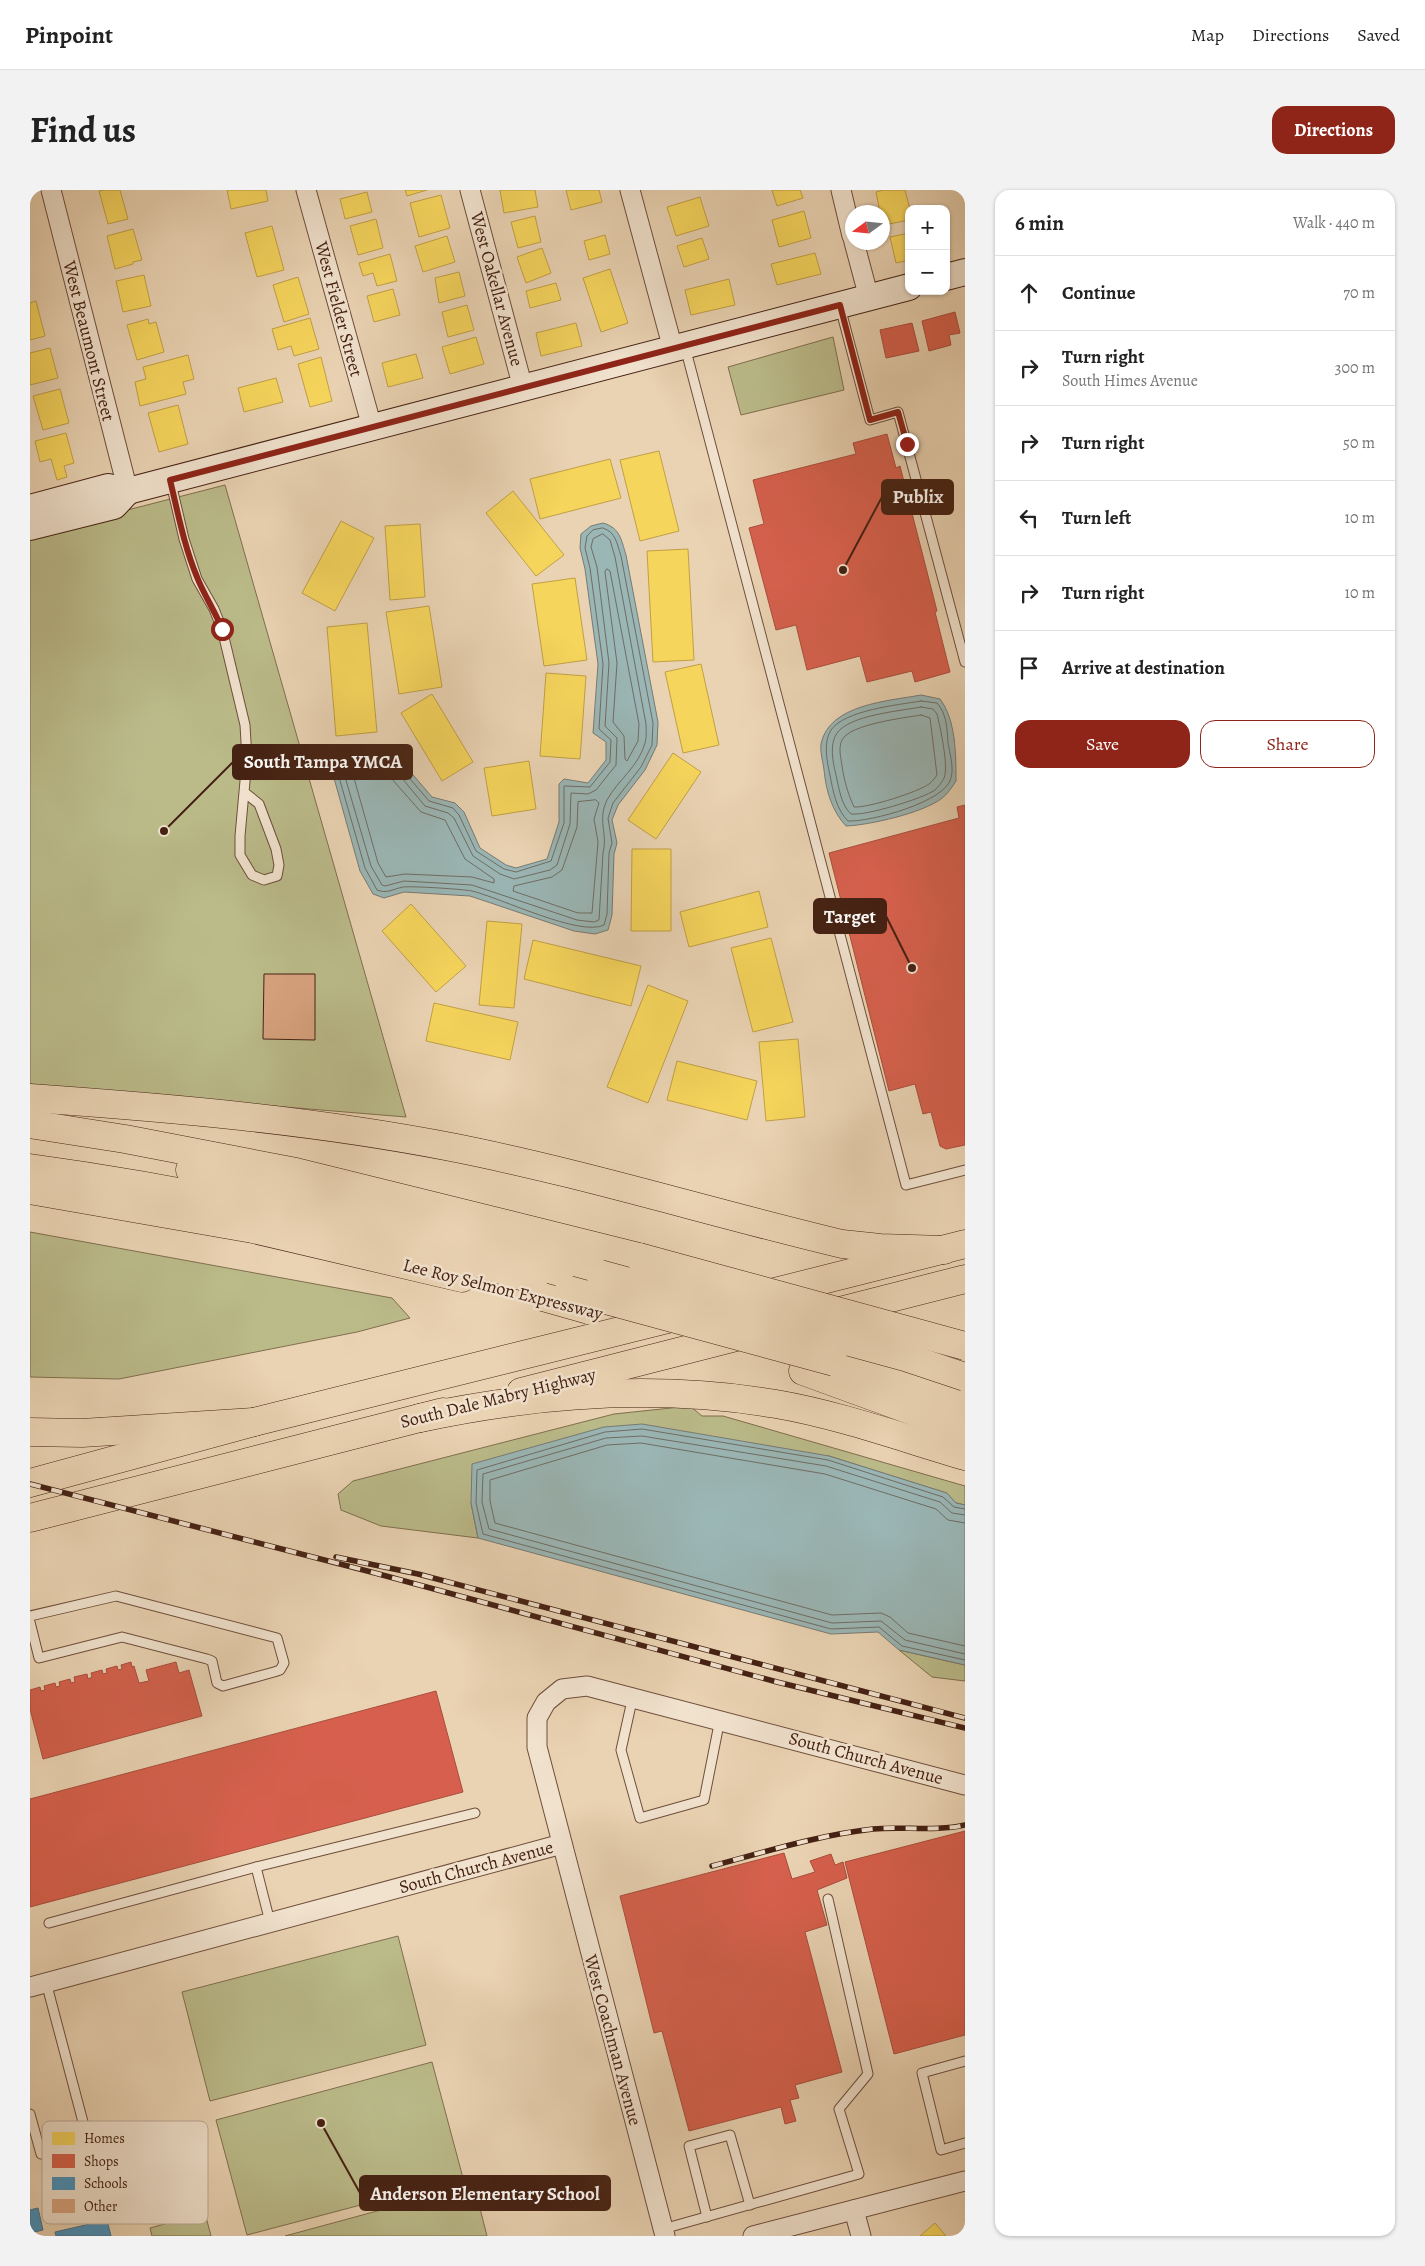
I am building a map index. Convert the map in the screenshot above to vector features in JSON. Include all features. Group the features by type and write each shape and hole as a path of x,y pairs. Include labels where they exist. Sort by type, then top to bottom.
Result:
{"main road":[{"path":"30,1098 171,1108 273,1119 396,1137 579,1176 842,1244 880,1248 954,1247"},
{"path":"30,1124 125,1139 296,1172 639,1257 965,1346"},
{"path":"30,1137 201,1172 438,1228 905,1357 965,1377"},
{"path":"30,1168 146,1187 307,1220 401,1242 834,1362 965,1401"},
{"name":"Lee Roy Selmon Expressway","path":"30,1190 253,1229 543,1297 803,1371 965,1430"},
{"name":"South Dale Mabry Highway","path":"30,1483 254,1422 954,1247"},
{"name":"South Dale Mabry Highway","path":"30,1518 965,1279"},
{"path":"834,1362 965,1390"},
{"path":"420,1418 499,1404 578,1395 631,1393 704,1395 752,1400 802,1409 965,1456"},
{"path":"30,1432 82,1433 254,1422"}],"street":[{"name":"West Beaumont Street","path":"50,190 128,491"},
{"name":"West Fielder Street","path":"306,190 372,427"},
{"name":"West Oakellar Avenue","path":"470,190 523,388"},
{"path":"630,190 679,347"},
{"path":"840,190 845,209"},
{"path":"856,250 869,298"},
{"path":"950,276 965,272"},
{"path":"30,508 108,487 128,491 905,288"},
{"path":"30,527 114,506 128,491"},
{"name":"South Church Avenue","path":"38,1985 562,1844 537,1746 537,1718 546,1702 562,1689 587,1686 633,1696 965,1784"},
{"name":"West Coachman Avenue","path":"562,1844 664,2232"},
{"path":"753,2236 965,2181"},
{"path":"854,2210 861,2236"}],"lane":[{"path":"840,305 870,420 898,412 965,662"},
{"path":"679,347 906,1185 965,1170"},
{"path":"170,480 184,539 197,578 214,609 222,629 245,725 247,759 244,792 240,856 252,875 264,880 277,876 279,865 276,848 259,804 244,792"},
{"path":"30,1616 116,1596 277,1638 284,1662 280,1670 223,1686 217,1683 212,1661 122,1637 40,1658 30,1622"},
{"path":"633,1696 622,1750 640,1818 704,1800 720,1719"},
{"path":"49,1924 256,1867 475,1813"},
{"path":"256,1867 270,1922"},
{"path":"664,2232 707,2216 859,2174 839,2109 868,2074 828,1899"},
{"path":"38,1985 82,2121"},
{"path":"965,2061 922,2073 941,2150 965,2143"},
{"path":"30,2114 42,2154"},
{"path":"707,2216 689,2146 730,2135 750,2205"}],"green space":[{"path":"833,337 844,390 741,415 728,367"},
{"path":"225,485 406,1117 30,1086 30,535"},
{"path":"30,1232 392,1298 410,1318 357,1332 119,1379 30,1377"},
{"path":"690,1406 702,1416 723,1416 965,1486 965,1505 956,1503 946,1493 829,1456 471,1503 478,1538 381,1526 341,1510 338,1494 353,1481 614,1414"},
{"path":"899,1650 965,1665 965,1681 932,1677"},
{"path":"398,1936 426,2045 210,2101 182,1992"},
{"path":"432,2062 463,2178 247,2235 216,2120"},
{"path":"473,2185 487,2236 285,2236"},
{"path":"165,2224 208,2224 211,2236 152,2236 150,2228"}],"water":[{"path":"603,523 616,531 621,539 626,555 658,722 657,745 645,770 618,805 612,820 617,843 614,854 612,915 608,930 595,934 574,931 470,896 404,892 384,898 373,894 360,871 332,771 332,760 349,749 361,747 402,762 432,797 455,803 464,812 480,848 506,865 516,868 547,859 559,822 559,784 564,779 588,783 606,760 606,742 593,733 598,664 585,569 580,548 581,534 591,526"},
{"path":"921,695 940,699 945,707 954,738 956,781 943,797 922,809 882,821 846,826 833,807 826,786 821,744 826,731 836,720 848,712 877,703"},
{"path":"642,1424 829,1456 947,1493 956,1503 965,1505 965,1665 899,1650 878,1632 831,1634 478,1538 471,1503 472,1464 604,1427"}],"building: Homes":[{"path":"120,190 128,219 108,224 99,191"},
{"path":"227,190 266,190 268,201 231,209"},
{"path":"405,190 427,190 407,196"},
{"path":"500,190 535,190 538,207 504,213"},
{"path":"566,190 599,190 602,202 571,210"},
{"path":"772,190 800,190 803,198 777,206"},
{"path":"883,190 905,190 909,205 905,205 905,221 890,224 890,205 879,205 876,192"},
{"path":"367,192 372,212 345,219 340,199"},
{"path":"441,195 450,228 419,237 410,203"},
{"path":"700,197 709,226 676,236 667,207"},
{"path":"804,211 811,238 779,247 772,220"},
{"path":"535,216 541,242 518,248 511,222"},
{"path":"376,219 383,248 358,255 350,226"},
{"path":"272,226 284,270 257,277 245,233"},
{"path":"133,229 142,260 115,269 107,236"},
{"path":"905,234 905,261 896,263 890,237"},
{"path":"605,235 610,254 589,260 584,241"},
{"path":"447,236 455,262 423,272 415,246"},
{"path":"702,238 709,259 684,267 677,246"},
{"path":"542,248 551,273 526,283 517,257"},
{"path":"815,253 821,274 777,285 771,264"},
{"path":"390,254 397,281 377,286 373,273 363,276 359,263"},
{"path":"610,269 628,323 601,332 583,278"},
{"path":"459,272 465,296 439,303 435,278"},
{"path":"144,275 151,306 123,312 116,281"},
{"path":"298,277 309,314 284,322 273,285"},
{"path":"729,279 735,305 691,315 685,290"},
{"path":"556,283 561,300 530,308 526,291"},
{"path":"393,289 400,315 374,322 367,296"},
{"path":"36,301 45,336 30,340 30,303"},
{"path":"467,305 474,330 448,337 442,312"},
{"path":"310,318 319,349 294,356 291,346 278,350 272,329"},
{"path":"148,319 149,324 156,322 164,352 137,360 127,325"},
{"path":"576,323 582,346 541,356 536,333"},
{"path":"476,337 484,364 450,374 442,347"},
{"path":"50,348 58,378 30,385 30,353"},
{"path":"416,354 423,378 388,387 382,363"},
{"path":"188,355 194,379 183,382 186,394 140,406 135,382 146,379 143,367"},
{"path":"321,357 332,401 310,407 298,364"},
{"path":"276,378 283,402 244,412 238,388"},
{"path":"60,389 69,423 43,430 33,396"},
{"path":"178,405 188,444 159,452 148,413"},
{"path":"66,433 74,463 64,466 67,477 57,480 51,459 40,462 35,441"},
{"path":"659,451 679,531 640,541 620,460"},
{"path":"610,459 621,498 540,519 530,479"},
{"path":"513,491 564,555 536,576 486,513"},
{"path":"341,521 374,538 335,611 302,593"},
{"path":"420,524 425,597 390,600 385,526"},
{"path":"688,549 694,660 653,662 647,551"},
{"path":"575,578 587,660 544,666 532,584"},
{"path":"429,606 442,687 399,694 386,612"},
{"path":"367,623 377,732 336,736 327,627"},
{"path":"701,664 719,745 683,753 665,672"},
{"path":"546,673 586,676 580,759 540,756"},
{"path":"432,694 473,762 442,781 401,713"},
{"path":"673,753 701,772 656,839 628,820"},
{"path":"529,761 536,809 492,816 484,768"},
{"path":"632,849 671,849 671,931 631,931"},
{"path":"759,891 768,927 689,947 680,912"},
{"path":"411,904 466,966 436,992 382,931"},
{"path":"487,921 522,924 514,1008 479,1005"},
{"path":"771,938 793,1022 753,1032 731,948"},
{"path":"533,940 641,966 631,1006 524,979"},
{"path":"648,985 688,1001 648,1103 607,1087"},
{"path":"434,1003 518,1022 510,1060 426,1041"},
{"path":"798,1039 805,1117 766,1121 759,1042"},
{"path":"677,1061 757,1081 747,1120 667,1100"},
{"path":"935,2223 946,2236 920,2236"}],"building: Shops":[{"path":"955,312 960,333 949,335 951,345 929,351 922,321"},
{"path":"912,323 919,351 886,358 880,330"},
{"path":"887,434 896,468 900,466 937,611 935,612 950,672 915,682 912,671 867,682 860,656 807,670 796,625 776,630 749,528 764,524 753,480 856,454 853,443"},
{"path":"965,805 965,1145 946,1149 940,1146 931,1112 923,1114 915,1084 889,1091 829,853 959,818 957,807"},
{"path":"131,1662 139,1683 149,1681 146,1670 176,1662 179,1673 189,1670 202,1716 43,1759 30,1709 30,1690 40,1687 41,1691 45,1690 44,1686 55,1683 56,1687 60,1686 59,1682 70,1679 71,1683 75,1682 74,1677 87,1674 88,1679 92,1677 91,1673 102,1670 103,1674 107,1673 106,1669 117,1666 118,1670 122,1669 121,1665"},
{"path":"436,1691 463,1792 30,1907 30,1799"},
{"path":"965,1831 965,2035 894,2054 845,1862"},
{"path":"784,1853 792,1879 815,1872 810,1861 831,1854 835,1865 843,1862 847,1878 817,1890 827,1925 805,1932 842,2072 795,2085 799,2098 790,2100 796,2121 785,2124 781,2107 689,2131 662,2031 654,2033 620,1896"}],"building: Schools":[{"path":"38,2208 43,2230 30,2233 30,2210"},
{"path":"90,2224 108,2224 111,2236 56,2236 55,2232"}],"building: Other":[{"path":"264,974 315,974 315,1040 263,1039"}],"railway":[{"path":"30,1484 375,1573 777,1682 965,1728"},
{"path":"336,1557 418,1574 965,1718"},
{"path":"712,1866 832,1835 884,1828 942,1828 965,1825"}],"place":[{"name":"Publix","path":"843,570"},
{"name":"South Tampa YMCA","path":"164,831"},
{"name":"Target","path":"912,968"},
{"name":"Anderson Elementary School","path":"321,2123"}],"route":[{"path":"222,629 214,609 197,578 184,539 170,480 840,305 870,420 898,412 907,444"}]}
